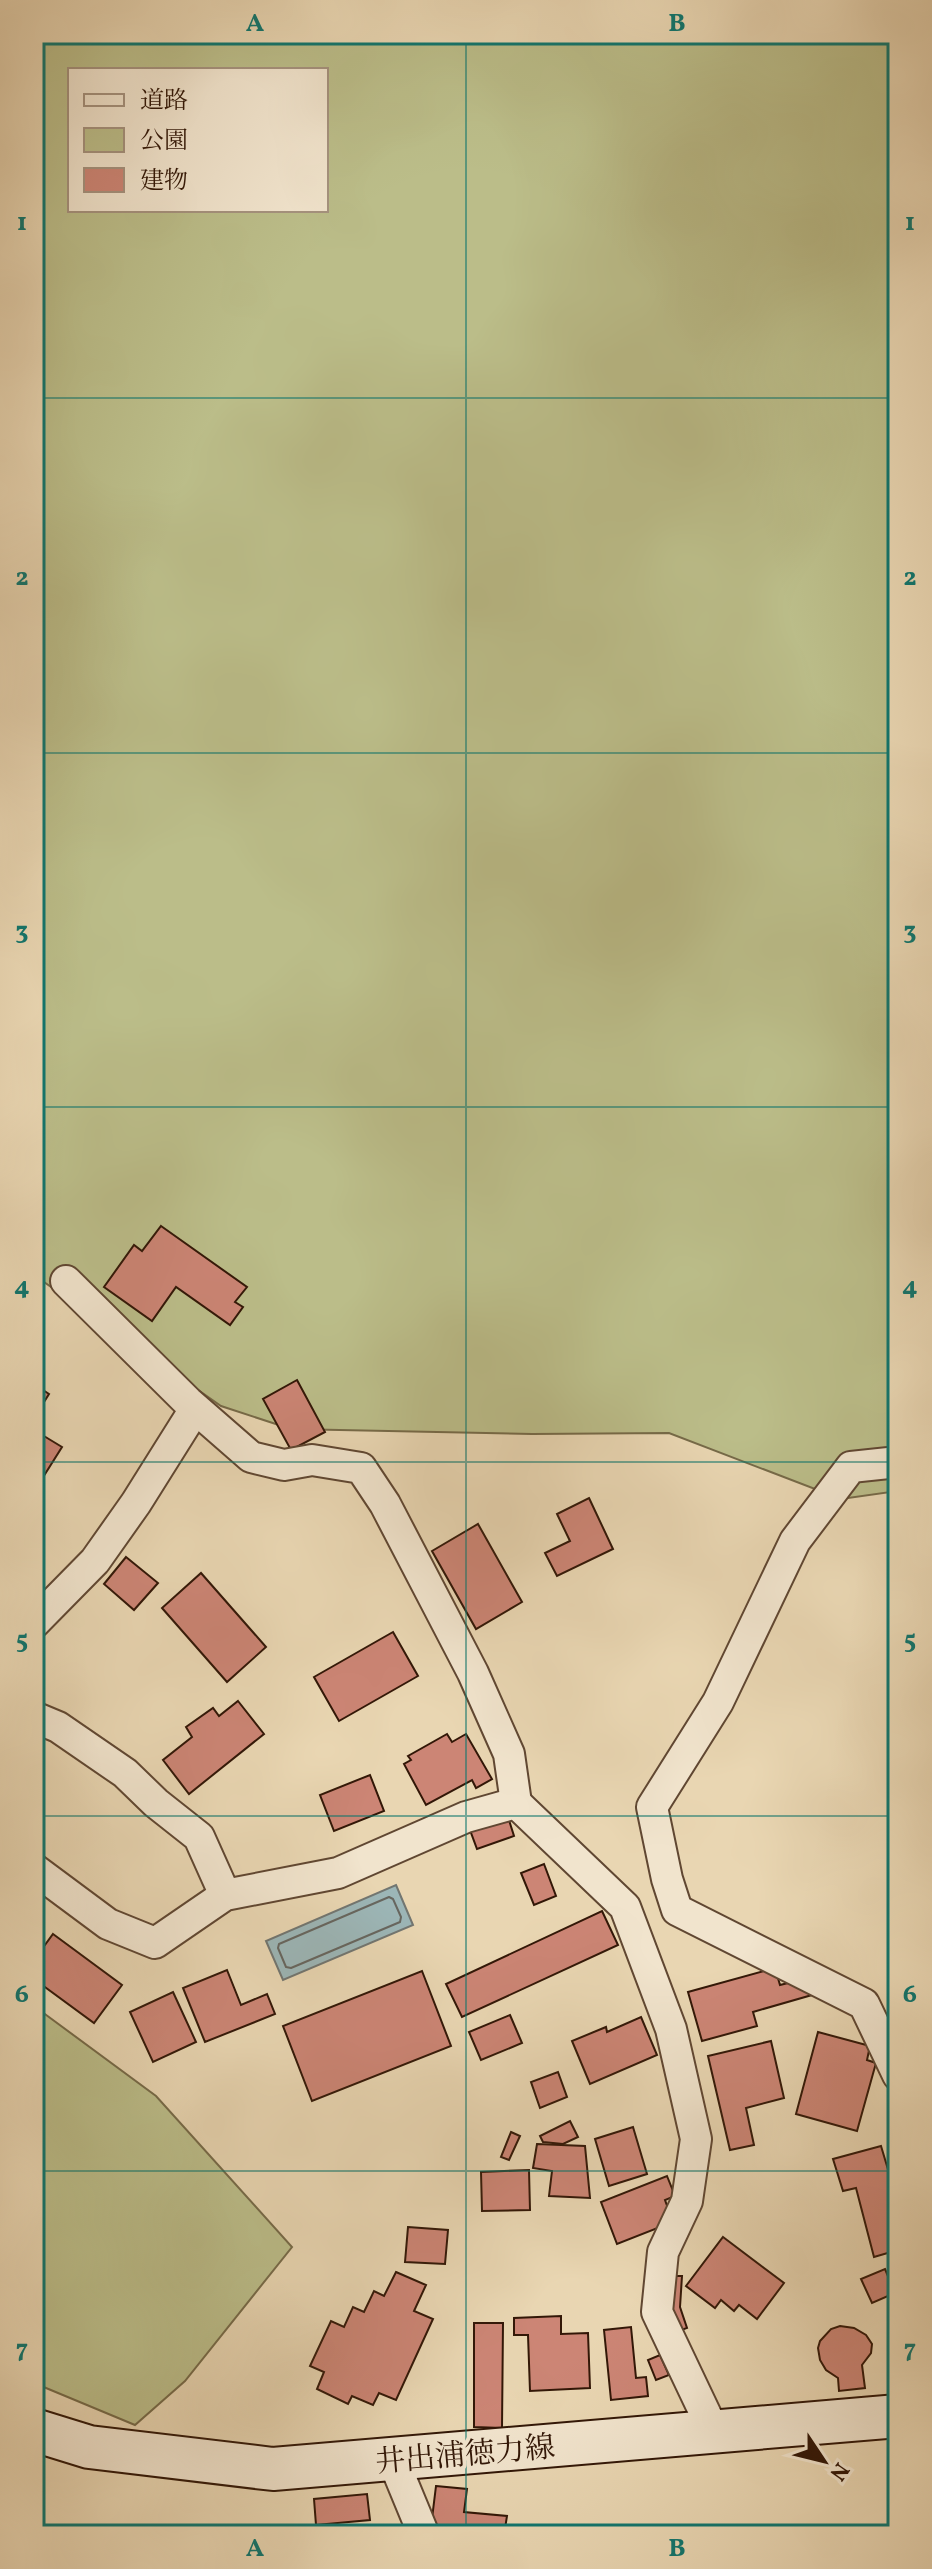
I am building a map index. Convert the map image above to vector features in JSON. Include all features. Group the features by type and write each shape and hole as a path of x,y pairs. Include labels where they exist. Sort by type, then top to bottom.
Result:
{"main road":[{"name":"井出浦徳力線","path":"34,2430 89,2447 273,2469 898,2416"}],"street":[{"path":"66,1281 195,1409 251,1457 284,1465 312,1460 361,1468 385,1504 473,1673 509,1754 516,1803 625,1907 671,2029 696,2139 687,2201 663,2252 657,2312 714,2432"},
{"path":"34,1623 95,1561 195,1409"},
{"path":"898,1462 851,1467 795,1541 718,1702 652,1807 667,1879 677,1910 864,2004 898,2075"},
{"path":"34,1717 58,1727 125,1773 156,1803 199,1837 225,1895"},
{"path":"34,1869 108,1924 155,1943 225,1895 338,1873 466,1817 516,1803"},
{"path":"393,2460 424,2535"}],"green space":[{"path":"34,34 898,34 898,1491 841,1499 669,1433 532,1434 291,1429 221,1406 34,1275"},
{"path":"34,2006 156,2096 292,2247 185,2381 135,2425 34,2383"}],"water":[{"path":"396,1885 413,1925 283,1980 266,1941"}],"building":[{"path":"161,1226 247,1287 235,1302 243,1307 230,1325 176,1287 152,1321 104,1287 134,1245 142,1251"},
{"path":"297,1380 325,1432 291,1450 263,1399"},
{"path":"34,1384 49,1394 34,1418"},
{"path":"34,1430 62,1447 35,1490 34,1490"},
{"path":"589,1498 613,1549 557,1576 545,1553 570,1541 557,1514"},
{"path":"478,1524 522,1602 476,1629 432,1551"},
{"path":"126,1557 158,1583 134,1610 104,1584"},
{"path":"201,1573 266,1647 227,1682 162,1608"},
{"path":"393,1632 418,1676 339,1721 314,1677"},
{"path":"238,1701 264,1734 189,1794 163,1760 192,1737 186,1727 213,1708 219,1716"},
{"path":"447,1734 452,1742 466,1734 492,1779 476,1788 472,1780 426,1805 404,1764 411,1760 408,1756"},
{"path":"370,1775 384,1811 334,1831 320,1795"},
{"path":"508,1817 514,1836 477,1849 470,1830"},
{"path":"544,1864 556,1896 534,1905 521,1873"},
{"path":"602,1911 618,1945 462,2017 446,1984"},
{"path":"53,1934 122,1985 94,2023 34,1979 34,1960"},
{"path":"775,1968 780,1985 808,1978 812,1995 753,2012 757,2026 702,2041 688,1992"},
{"path":"227,1970 241,2005 267,1994 275,2014 205,2042 183,1988"},
{"path":"422,1971 451,2046 312,2101 283,2026"},
{"path":"173,1992 196,2042 153,2062 130,2012"},
{"path":"510,2015 522,2043 481,2060 469,2032"},
{"path":"641,2017 657,2055 590,2084 572,2041 606,2027 607,2032"},
{"path":"818,2032 870,2046 867,2060 876,2063 857,2131 796,2114"},
{"path":"771,2041 784,2098 746,2108 754,2145 730,2150 708,2056"},
{"path":"558,2072 567,2097 540,2108 531,2082"},
{"path":"570,2121 578,2137 563,2144 543,2142 540,2136"},
{"path":"633,2127 647,2174 609,2186 595,2139"},
{"path":"511,2132 520,2136 509,2160 501,2157"},
{"path":"537,2144 585,2146 590,2198 549,2196 552,2171 533,2168"},
{"path":"881,2146 890,2176 898,2174 898,2250 874,2257 856,2188 843,2191 833,2159"},
{"path":"529,2170 530,2210 482,2211 481,2172"},
{"path":"667,2176 675,2196 665,2200 673,2222 617,2244 601,2202"},
{"path":"408,2227 448,2230 445,2264 405,2262"},
{"path":"723,2237 784,2283 757,2319 739,2305 734,2311 721,2300 715,2308 686,2286"},
{"path":"885,2269 895,2293 872,2303 861,2279"},
{"path":"396,2272 426,2285 414,2311 433,2319 396,2400 379,2393 373,2405 352,2396 348,2404 317,2389 324,2372 310,2366 331,2321 344,2327 353,2307 364,2312 374,2291 384,2296"},
{"path":"669,2276 682,2276 680,2307 687,2328 676,2332 666,2305"},
{"path":"893,2314 898,2314 898,2353 897,2353"},
{"path":"561,2316 561,2334 588,2333 590,2388 530,2391 528,2335 514,2335 514,2318"},
{"path":"474,2323 503,2323 502,2428 474,2427"},
{"path":"840,2326 854,2328 866,2335 872,2344 871,2353 862,2365 865,2388 839,2391 838,2378 826,2370 820,2360 820,2341 831,2329"},
{"path":"631,2327 636,2378 646,2377 648,2396 611,2400 604,2330"},
{"path":"660,2355 669,2375 656,2380 648,2360"},
{"path":"436,2486 467,2489 464,2512 507,2516 504,2535 430,2535"},
{"path":"367,2494 370,2520 316,2525 314,2499"}]}
